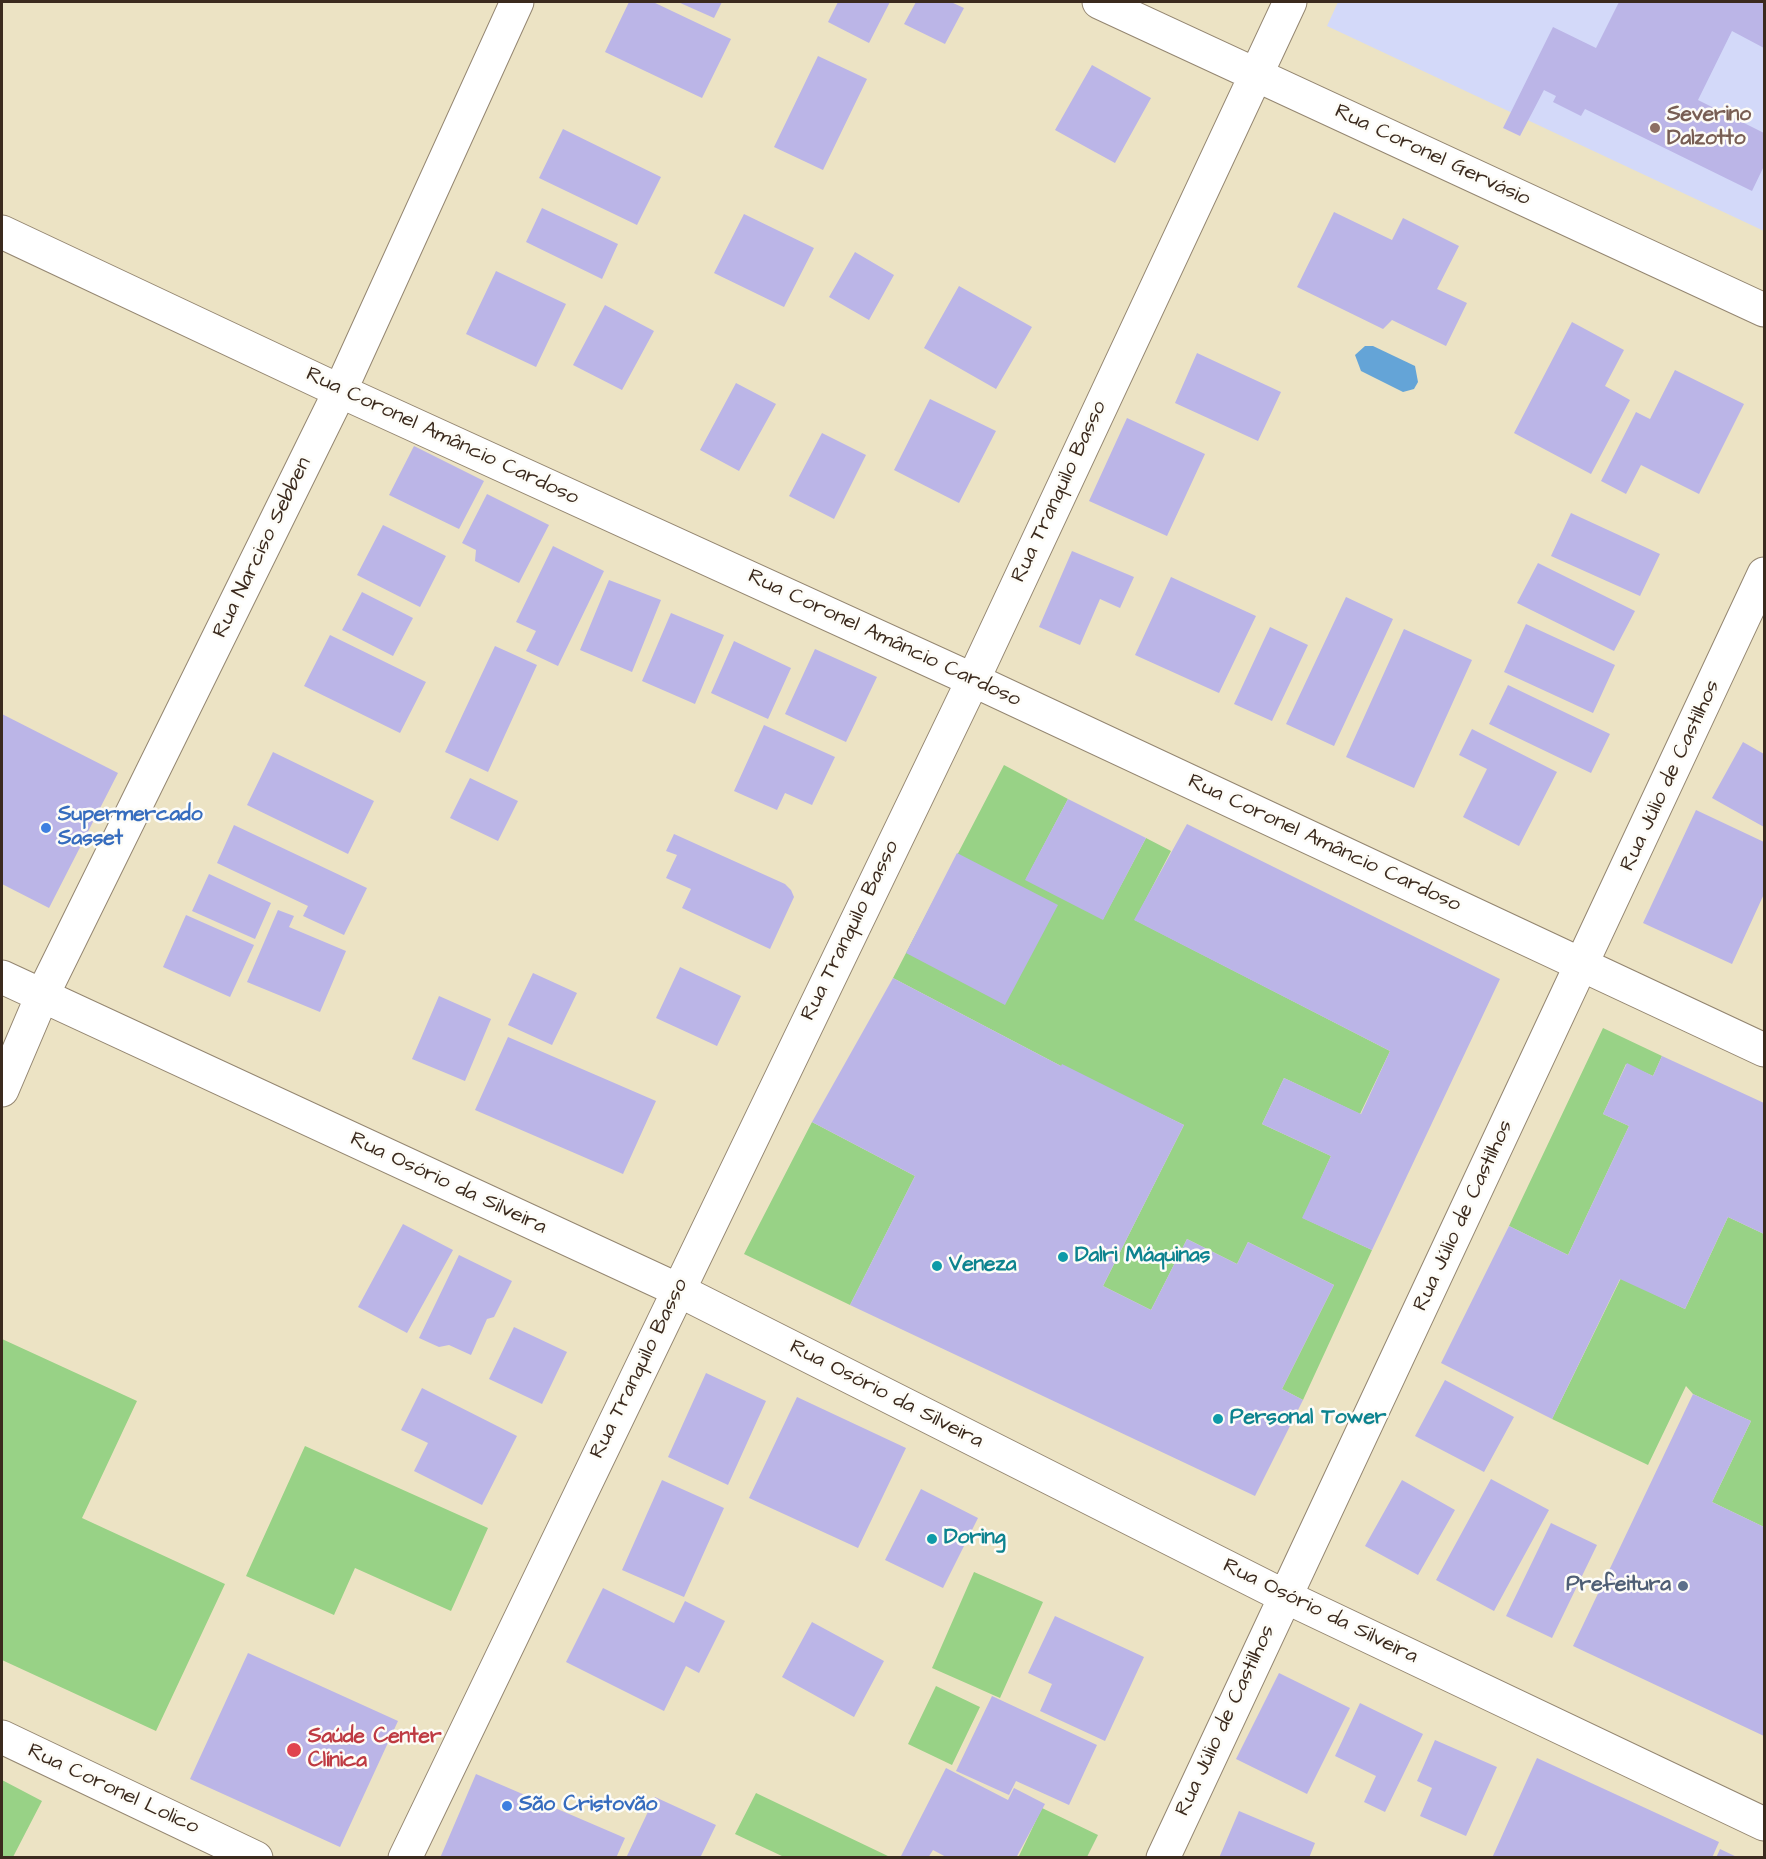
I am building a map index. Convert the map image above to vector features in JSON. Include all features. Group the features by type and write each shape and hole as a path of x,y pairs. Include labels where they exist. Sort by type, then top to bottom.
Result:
{"street":[{"name":"Rua Narciso Sebben","path":"2,1090 42,996 340,392 517,2"},
{"name":"Rua Coronel Gervásio","path":"1099,2 1764,310"},
{"name":"Rua Tranquilo Basso","path":"405,1857 973,680 1290,2"},
{"name":"Rua Coronel Amâncio Cardoso","path":"2,232 340,392 973,680 1764,1050"},
{"name":"Rua Júlio de Castilhos","path":"1163,1857 1583,965 1764,574"},
{"name":"Rua Osório da Silveira","path":"2,977 678,1290 1284,1596 1764,1824"},
{"name":"Rua Coronel Lolico","path":"2,1737 256,1857"}],"shaded area":[{"name":"Severino Dalzotto","path":"1338,2 1764,2 1764,231 1327,26"}],"green space":[{"path":"1004,765 1068,799 1026,879 1103,919 1146,838 1171,851 1135,920 1390,1051 1360,1114 1284,1078 1262,1124 1331,1156 1303,1218 1372,1250 1303,1400 1282,1389 1334,1285 1248,1242 1237,1264 1187,1239 1151,1310 1103,1286 1184,1125 1061,1066 893,978"},
{"path":"1603,1028 1662,1056 1653,1076 1626,1064 1603,1114 1629,1126 1568,1255 1509,1226"},
{"path":"812,1122 915,1176 850,1305 744,1254"},
{"path":"1728,1217 1764,1234 1764,1527 1712,1502 1751,1421 1693,1394 1686,1386 1648,1465 1552,1419 1621,1278 1685,1309"},
{"path":"2,1339 137,1401 82,1518 225,1584 156,1731 2,1660"},
{"path":"305,1446 488,1528 451,1611 355,1568 334,1615 246,1576"},
{"path":"974,1572 1043,1602 1000,1698 932,1668"},
{"path":"936,1686 980,1707 952,1765 908,1744"},
{"path":"2,1780 42,1801 13,1857 2,1857"},
{"path":"756,1793 890,1857 784,1857 735,1834"},
{"path":"1042,1808 1098,1835 1087,1857 1018,1858"}],"water":[{"path":"1365,346 1373,346 1415,366 1418,382 1414,389 1403,392 1361,371 1355,355"}],"building":[{"path":"629,2 653,2 731,39 702,98 605,52"},
{"path":"678,2 722,2 714,18"},
{"path":"838,2 890,2 869,43 828,22"},
{"path":"916,2 951,2 964,8 945,44 904,24"},
{"path":"1619,2 1764,2 1764,48 1732,31 1698,100 1764,133 1764,166 1752,191 1585,109 1581,116 1553,102 1556,96 1544,90 1520,136 1503,128 1553,27 1596,48"},
{"path":"818,56 867,79 823,170 774,147"},
{"path":"1092,65 1151,98 1115,163 1055,130"},
{"path":"563,129 661,177 637,225 539,178"},
{"path":"542,208 618,244 602,279 526,242"},
{"path":"1334,212 1392,240 1403,218 1459,246 1437,289 1467,303 1446,346 1392,320 1383,329 1297,287"},
{"path":"744,214 814,248 784,307 714,273"},
{"path":"855,252 894,275 869,320 829,297"},
{"path":"496,271 566,304 536,367 466,334"},
{"path":"959,286 1032,327 996,389 924,348"},
{"path":"605,305 654,331 622,390 573,365"},
{"path":"1572,322 1624,350 1605,386 1630,400 1591,474 1514,433"},
{"path":"1197,353 1281,392 1258,441 1175,403"},
{"path":"1675,370 1744,404 1699,494 1641,465 1626,494 1601,481 1636,412 1650,419"},
{"path":"736,383 776,404 739,471 700,450"},
{"path":"930,399 996,431 959,503 894,470"},
{"path":"1127,418 1205,454 1167,536 1089,501"},
{"path":"822,433 866,455 834,519 789,496"},
{"path":"414,446 484,481 459,529 389,495"},
{"path":"487,494 549,525 519,583 475,561 476,550 462,543"},
{"path":"1571,513 1660,554 1640,596 1551,556"},
{"path":"383,525 446,556 420,607 357,575"},
{"path":"553,546 604,571 558,666 526,651 536,631 516,622"},
{"path":"1072,551 1134,577 1120,608 1100,599 1080,645 1039,627"},
{"path":"1538,563 1635,611 1614,651 1517,603"},
{"path":"1171,577 1256,616 1219,693 1135,655"},
{"path":"609,580 661,600 632,672 580,650"},
{"path":"362,592 413,618 393,656 342,630"},
{"path":"1346,597 1393,619 1334,746 1286,724"},
{"path":"671,613 724,635 695,704 642,681"},
{"path":"1526,624 1615,665 1593,713 1504,672"},
{"path":"1270,627 1308,645 1272,721 1234,704"},
{"path":"1404,629 1472,660 1414,788 1346,757"},
{"path":"330,635 426,682 400,733 304,686"},
{"path":"734,641 791,668 768,719 711,693"},
{"path":"495,646 537,665 488,772 445,752"},
{"path":"815,649 877,677 846,742 785,714"},
{"path":"1508,685 1610,734 1591,773 1489,724"},
{"name":"Supermercado Sasset","path":"2,714 118,773 49,908 2,884"},
{"path":"764,725 835,757 812,805 785,793 777,810 734,791"},
{"path":"1472,729 1557,772 1519,846 1463,817 1487,769 1459,755"},
{"path":"1743,742 1764,754 1764,827 1712,798"},
{"path":"273,752 374,801 348,854 247,805"},
{"path":"470,778 518,801 498,841 450,818"},
{"path":"1068,799 1146,838 1103,920 1025,880"},
{"path":"1696,810 1764,842 1764,894 1732,964 1643,923"},
{"path":"1187,824 1500,979 1372,1250 1302,1218 1331,1156 1262,1124 1284,1078 1361,1114 1390,1051 1134,920"},
{"path":"234,825 367,888 344,935 303,916 308,906 217,863"},
{"path":"674,834 785,884 791,890 794,897 770,949 682,908 691,889 666,878 677,855 666,851"},
{"path":"957,853 1058,905 1005,1005 906,953"},
{"path":"209,874 271,903 255,939 192,911"},
{"path":"278,910 294,916 289,927 346,951 320,1012 247,982"},
{"path":"186,915 254,945 230,997 163,967"},
{"path":"680,967 741,996 717,1046 656,1018"},
{"path":"533,973 577,993 552,1045 508,1025"},
{"path":"893,978 1061,1066 1062,1064 1184,1125 1103,1286 1151,1310 1187,1239 1237,1264 1248,1242 1334,1285 1282,1389 1303,1400 1255,1496 850,1305 915,1176 812,1122"},
{"path":"439,996 491,1019 465,1081 412,1059"},
{"path":"508,1037 656,1101 623,1174 475,1110"},
{"path":"1662,1056 1764,1103 1764,1234 1728,1217 1685,1309 1620,1279 1552,1419 1441,1363 1509,1226 1568,1255 1629,1126 1603,1114 1627,1063 1653,1076"},
{"path":"403,1224 453,1250 407,1333 358,1307"},
{"path":"459,1255 512,1281 494,1317 487,1319 471,1355 449,1345 439,1347 419,1338"},
{"path":"514,1327 567,1352 542,1404 489,1379"},
{"path":"706,1373 766,1401 728,1485 668,1457"},
{"path":"1445,1380 1514,1417 1484,1472 1415,1436"},
{"path":"422,1388 517,1436 482,1505 414,1471 428,1443 401,1430"},
{"name":"Prefeitura","path":"1693,1394 1751,1421 1712,1502 1764,1527 1764,1736 1573,1646"},
{"path":"797,1397 906,1448 858,1548 749,1498"},
{"path":"1491,1479 1549,1510 1494,1611 1436,1580"},
{"path":"662,1480 724,1508 684,1597 622,1570"},
{"path":"1402,1480 1455,1510 1418,1575 1365,1546"},
{"name":"Doring","path":"921,1489 978,1518 943,1588 885,1560"},
{"path":"1551,1523 1597,1545 1552,1638 1506,1616"},
{"path":"603,1588 674,1623 685,1601 725,1621 699,1673 686,1666 664,1711 566,1662"},
{"path":"1055,1616 1144,1657 1105,1741 1040,1711 1052,1684 1028,1673"},
{"path":"812,1622 884,1661 854,1717 782,1677"},
{"name":"Saúde Center Clínica","path":"248,1653 398,1721 340,1847 190,1779"},
{"path":"1279,1673 1350,1708 1307,1794 1236,1759"},
{"path":"992,1696 1097,1745 1069,1805 1016,1781 1009,1795 956,1771"},
{"path":"1360,1703 1423,1734 1385,1812 1364,1802 1376,1776 1335,1756"},
{"path":"1435,1740 1497,1767 1466,1836 1420,1816 1432,1788 1417,1781"},
{"path":"1537,1758 1719,1842 1712,1858 1492,1858"},
{"path":"946,1768 1008,1800 1014,1788 1045,1804 1016,1858 948,1858 933,1850 928,1858 900,1858"},
{"name":"São Cristovão","path":"476,1774 625,1838 616,1858 440,1858"},
{"path":"655,1797 716,1825 700,1858 626,1858"},
{"path":"1239,1811 1315,1843 1309,1858 1219,1858"},
{"path":"1720,1849 1739,1858 1716,1858"}],"place":[{"name":"Severino Dalzotto","path":"1655,128"},
{"name":"Supermercado Sasset","path":"46,828"},
{"name":"Dalri Máquinas","path":"1063,1257"},
{"name":"Veneza","path":"937,1266"},
{"name":"Personal Tower","path":"1218,1419"},
{"name":"Doring","path":"932,1539"},
{"name":"Prefeitura","path":"1683,1586"},
{"name":"Saúde Center Clínica","path":"294,1750"},
{"name":"São Cristovão","path":"507,1806"}]}
